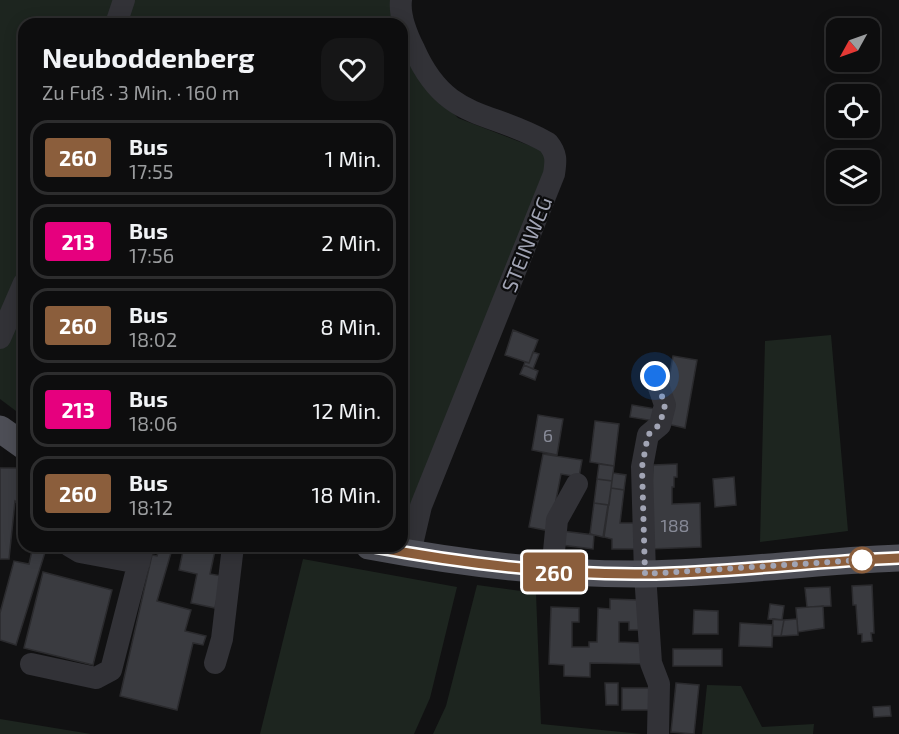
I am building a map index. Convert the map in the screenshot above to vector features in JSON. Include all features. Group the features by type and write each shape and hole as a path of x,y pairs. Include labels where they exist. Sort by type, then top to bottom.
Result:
{"main road":[{"path":"0,429 18,442"},
{"path":"400,552 552,572 645,574 899,558"}],"street":[{"path":"119,18 124,0"},
{"name":"STEINWEG","path":"401,0 405,18"},
{"name":"STEINWEG","path":"408,32 426,74 443,93 471,113 548,143 555,151 556,161 554,174 422,506 410,554"},
{"path":"0,338 18,297"},
{"path":"655,376 665,405 660,424 648,435 642,467 645,574 651,663 659,684 658,734"},
{"path":"552,572 557,520 577,484"},
{"path":"31,664 96,678 111,670 141,554 80,552"},
{"path":"214,663 222,639 225,594 232,552"}],"shaded area":[{"path":"0,0 390,0 396,18 18,18 18,412 0,399"},
{"path":"408,51 417,75 458,118 544,151 550,167 408,522"},
{"path":"831,335 848,531 760,542 765,341"},
{"path":"303,559 457,587 430,698 414,734 260,734"},
{"path":"477,585 536,593 541,724 642,734 433,734 446,706"},
{"path":"707,685 741,686 762,727 814,724 813,734 702,734"},
{"path":"0,719 91,734 0,734"}],"building":[{"path":"513,330 538,340 529,363 505,355"},
{"path":"533,352 539,354 533,369 524,365 525,362 529,363"},
{"path":"673,356 697,360 685,428 667,424 666,396"},
{"path":"524,365 538,371 535,380 520,374"},
{"path":"632,405 656,409 654,421 630,417"},
{"path":"538,415 563,419 557,455 532,450"},
{"path":"595,421 619,424 614,466 590,462"},
{"path":"543,454 582,460 579,477 561,474 550,531 529,527"},
{"path":"599,464 614,466 612,481 597,479"},
{"path":"677,464 677,477 674,477 674,487 672,487 672,504 700,503 701,547 649,549 653,465"},
{"path":"0,468 16,468 18,469 18,503 15,501 9,559 0,559"},
{"path":"613,473 626,475 624,490 611,488"},
{"path":"734,477 736,505 715,507 713,479"},
{"path":"597,479 612,481 609,505 594,503"},
{"path":"611,488 624,490 620,523 640,523 640,549 612,549 612,539 604,537"},
{"path":"594,503 608,505 603,537 590,534"},
{"path":"562,531 594,535 593,549 561,545"},
{"path":"32,552 45,552 16,645 0,640 0,613 14,561 29,564"},
{"path":"158,552 171,552 157,601 191,610 185,631 206,636 203,645 193,643 177,710 120,696 152,555 157,556"},
{"path":"183,552 215,552 210,574 222,576 215,608 191,603 197,574 179,570"},
{"path":"43,572 112,590 93,665 24,648"},
{"path":"872,585 874,633 871,633 872,641 862,642 862,634 858,634 852,586"},
{"path":"830,587 831,606 807,607 805,588"},
{"path":"610,599 639,600 639,630 629,630 629,622 619,622 619,642 643,643 643,664 590,663 590,677 564,676 564,665 549,664 551,607 579,608 579,622 572,622 572,647 589,647 589,642 597,642 598,608 610,609"},
{"path":"770,604 784,606 782,620 768,619"},
{"path":"823,606 824,628 798,632 796,608"},
{"path":"694,610 718,611 718,634 693,634"},
{"path":"773,619 784,620 781,636 772,636"},
{"path":"797,619 798,635 781,636 784,620"},
{"path":"740,623 773,625 772,647 739,646"},
{"path":"673,649 722,649 722,666 673,666"},
{"path":"605,683 618,683 618,705 606,705"},
{"path":"676,683 699,685 694,734 671,732"},
{"path":"622,688 651,688 651,710 622,710"},
{"path":"890,706 891,716 874,717 873,707"}],"bus line":[{"name":"260","path":"400,552 552,572 645,574 899,558"}],"route":[{"path":"655,376 665,405 660,424 648,435 642,467 645,574 862,560"}]}
